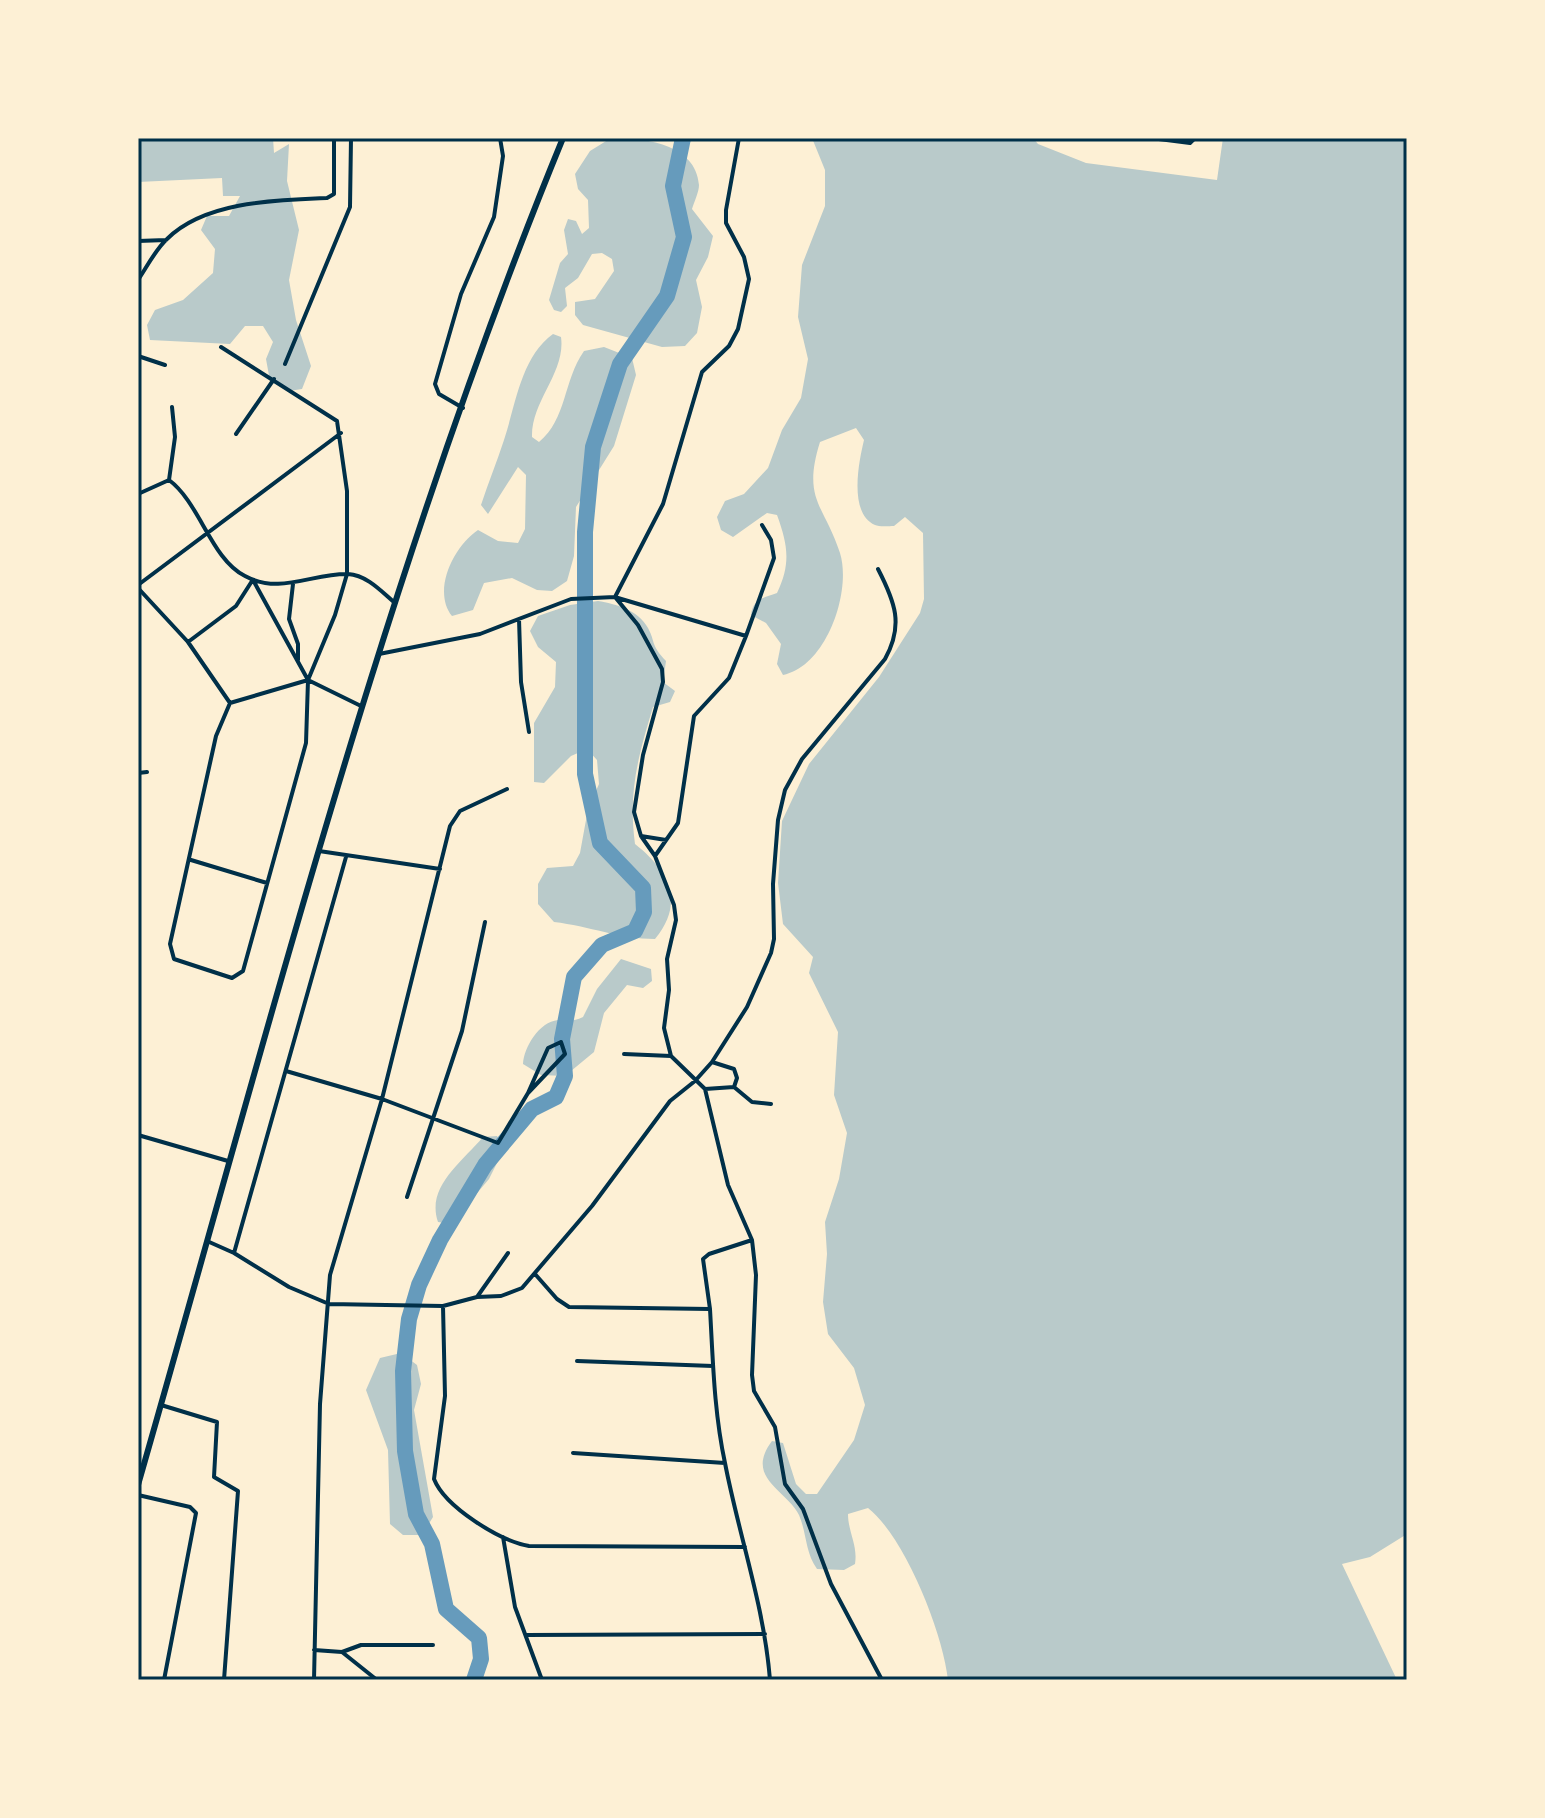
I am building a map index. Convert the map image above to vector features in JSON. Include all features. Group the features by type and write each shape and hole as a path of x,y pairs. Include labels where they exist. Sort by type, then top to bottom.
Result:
{"main road":[{"path":"138,1485 317,851 395,603 515,254 563,138"}],"street":[{"path":"138,280 166,240 204,214 268,201 327,198 334,194 334,138"},
{"path":"285,364 350,207 351,138"},
{"path":"463,408 439,394 435,384 464,284 494,217 503,156 500,138"},
{"path":"615,597 663,504 702,372 729,346 738,329 749,279 744,257 726,223 726,210 739,138"},
{"path":"1151,138 1190,143 1195,138"},
{"path":"138,241 166,240"},
{"path":"221,347 337,421 341,433 349,516 347,574 335,615 308,680 306,743 243,971 240,977 232,978 174,959 170,944 216,736 230,703"},
{"path":"138,356 165,365"},
{"path":"236,434 274,379"},
{"path":"169,480 175,437 172,407"},
{"path":"230,703 188,642 138,587 341,433"},
{"path":"138,494 169,480"},
{"path":"169,480 187,496 232,566 253,580 308,680 363,707"},
{"path":"655,856 680,816 694,716 729,678 774,558 771,540 762,525"},
{"path":"206,1241 234,1253 289,1287 329,1304 443,1306 477,1297 514,1293 535,1274 592,1206 670,1101 712,1062 747,1007 771,953 775,924 773,884 777,833 785,790 802,759 885,659 895,641 898,622 894,601 878,569"},
{"path":"253,580 293,584 347,574 364,579 395,603"},
{"path":"188,642 236,606 253,580"},
{"path":"293,584 289,619 298,644 298,662"},
{"path":"615,597 651,645 663,682 641,763 634,812 641,836 655,856 674,905 676,920 667,959 669,990 664,1028 671,1056 705,1089 728,1185 752,1240 756,1275 754,1391 775,1427 785,1484 803,1509 831,1584 882,1680"},
{"path":"379,654 457,641 571,599 615,597 746,636"},
{"path":"519,619 521,682 529,732"},
{"path":"230,703 308,680"},
{"path":"138,773 147,772"},
{"path":"314,1680 320,1404 332,1262 382,1099 453,817 507,789"},
{"path":"641,836 667,840"},
{"path":"317,851 440,869"},
{"path":"234,1253 346,857"},
{"path":"191,860 267,883"},
{"path":"407,1197 462,1031 485,922"},
{"path":"286,1071 382,1099 498,1143 528,1093 548,1048 561,1042 565,1054 528,1093"},
{"path":"624,1054 671,1056"},
{"path":"712,1062 734,1069 737,1078 734,1087"},
{"path":"705,1089 734,1087 752,1102 771,1104"},
{"path":"138,1135 228,1161"},
{"path":"752,1240 709,1254 703,1259 725,1463 766,1634 770,1680"},
{"path":"477,1297 508,1253"},
{"path":"535,1274 557,1299 569,1307 710,1309"},
{"path":"443,1306 445,1396 434,1479 447,1500 503,1537 529,1546 746,1547"},
{"path":"577,1361 713,1366"},
{"path":"161,1405 217,1422 214,1477 238,1491 224,1680"},
{"path":"573,1453 725,1463"},
{"path":"138,1495 190,1507 196,1513 164,1680"},
{"path":"503,1537 515,1607 542,1680"},
{"path":"527,1635 766,1634"},
{"path":"314,1650 342,1652 361,1645 433,1645"},
{"path":"342,1652 377,1680"}],"shaded area":[{"path":"138,138 273,138 274,153 289,144 287,181 299,230 289,280 296,320 311,366 302,389 289,391 270,381 266,359 273,342 263,326 245,326 230,344 150,340 147,325 155,310 183,300 213,273 215,249 201,230 207,216 229,216 240,196 223,196 222,178 138,182"},
{"path":"611,138 638,139 666,146 688,160 696,171 699,188 692,209 713,236 708,257 696,280 702,307 697,333 685,346 662,347 583,325 575,315 575,302 595,299 614,271 612,259 602,253 592,254 578,278 565,288 567,306 561,312 554,310 549,300 560,263 568,254 564,230 568,219 576,221 582,234 589,228 588,200 578,189 575,174 590,151"},
{"path":"812,138 1033,138 1038,144 1086,163 1217,180 1223,138 1407,138 1407,1534 1370,1557 1342,1564 1397,1680 948,1680 939,1637 920,1587 882,1522 868,1508 848,1514 855,1564 844,1570 817,1569 810,1556 799,1515 765,1474 765,1454 772,1441 783,1443 796,1484 806,1494 817,1494 854,1440 865,1405 854,1368 828,1334 823,1302 827,1254 825,1222 839,1179 847,1133 834,1095 838,1032 809,973 813,957 783,924 778,883 782,821 809,764 879,677 920,613 924,599 923,533 905,517 894,526 875,525 861,510 858,486 864,440 856,428 820,442 815,461 814,490 840,553 842,587 839,607 823,643 812,658 798,669 783,675 777,664 781,644 766,623 751,615 756,602 777,593 784,573 786,545 777,515 767,513 733,537 721,530 717,517 725,501 744,494 768,468 782,430 801,398 808,359 798,317 802,265 825,206 825,170"},
{"path":"553,334 561,337 561,350 533,424 532,437 539,442 555,422 584,351 604,347 632,358 636,375 614,446 576,507 574,556 567,581 552,591 537,590 512,578 484,583 473,610 452,616 446,606 445,582 461,547 478,530 498,541 518,543 525,529 526,475 518,467 488,514 481,505 527,368 542,344"},
{"path":"598,601 626,609 644,622 655,647 666,661 663,682 675,691 670,702 653,707 634,791 635,844 664,876 671,900 670,912 655,939 554,922 538,904 538,884 547,868 573,866 580,853 588,809 599,784 597,760 587,749 571,756 544,783 534,782 534,723 555,687 556,662 538,647 530,631 538,616 570,605"},
{"path":"621,959 651,969 652,981 643,988 627,985 604,1013 594,1052 565,1076 541,1075 523,1064 530,1043 545,1025 583,1017 597,989"},
{"path":"497,1136 504,1149 489,1179 451,1224 438,1222 437,1198 448,1176 483,1137"},
{"path":"401,1353 417,1365 421,1384 414,1410 433,1517 422,1535 403,1535 390,1524 388,1450 366,1390 380,1358"}],"waterway":[{"path":"474,1680 481,1659 479,1638 446,1609 432,1544 416,1514 405,1451 403,1371 409,1319 419,1285 440,1240 485,1165 532,1109 556,1097 565,1076 562,1039 574,977 602,945 635,931 644,912 643,888 600,843 585,774 585,532 593,447 620,364 667,296 684,237 673,186 683,138"}]}
